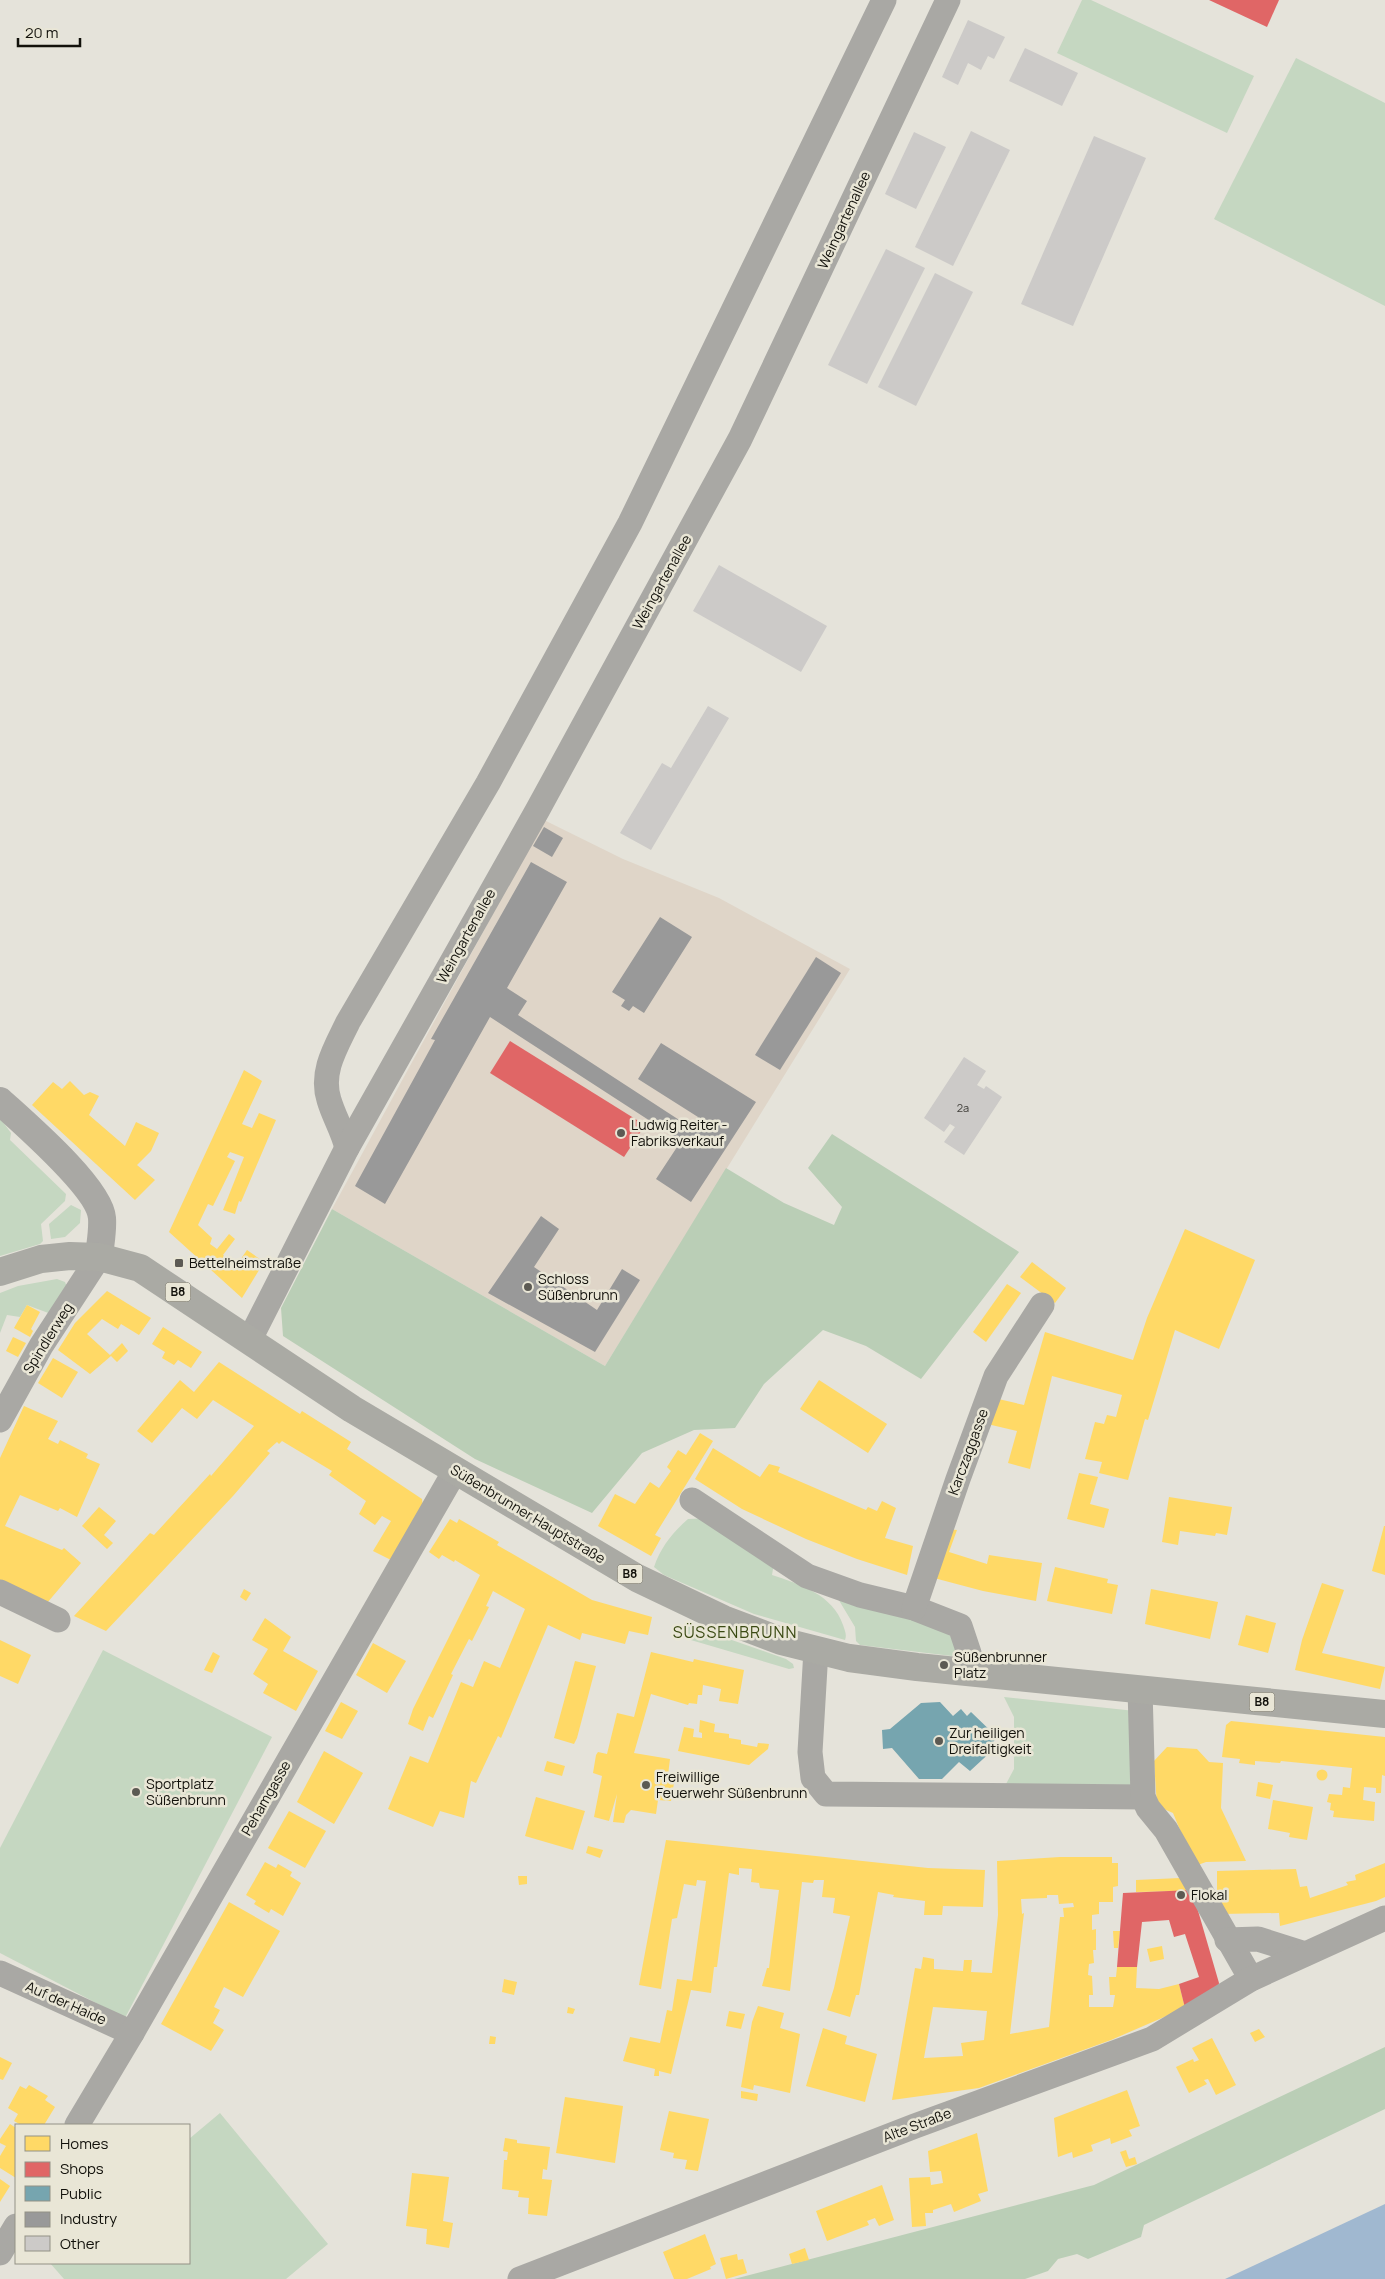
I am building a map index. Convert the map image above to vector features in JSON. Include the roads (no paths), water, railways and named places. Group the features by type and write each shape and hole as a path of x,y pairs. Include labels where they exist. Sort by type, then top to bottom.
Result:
{"main road":[{"name":"B8","path":"0,1272 49,1258 70,1256 99,1257"},
{"name":"Süßenbrunner Hauptstraße","path":"99,1257 129,1264 151,1274 338,1400 599,1557 668,1593 753,1631 816,1650 893,1664 1385,1714"}],"street":[{"path":"347,1148 343,1132 329,1100 327,1084 329,1060 348,1022 488,783 630,523 884,0"},
{"name":"Weingartenallee","path":"250,1341 347,1148 537,812 740,439 948,0"},
{"path":"0,1101 76,1176 98,1204 102,1218 99,1257"},
{"name":"Spindlerweg","path":"0,1420 41,1346 99,1257"},
{"name":"Karczaggasse","path":"914,1608 958,1479 996,1376 1042,1305"},
{"name":"Pehamgasse","path":"78,2124 132,2033 318,1706 455,1471"},
{"path":"692,1500 807,1576 860,1594 914,1608 960,1626 973,1673"},
{"path":"0,1592 58,1620"},
{"path":"816,1650 810,1752 813,1778 826,1794 1143,1797"},
{"path":"1140,1689 1143,1797 1148,1808 1166,1830 1227,1940 1251,1979"},
{"name":"Alte Straße","path":"520,2279 915,2126 1152,2040 1251,1979 1385,1918"},
{"path":"1227,1940 1258,1939 1306,1954"},
{"name":"Auf der Haide","path":"0,1974 132,2033"},
{"path":"0,2253 15,2228"}],"water":[{"path":"1385,2204 1385,2279 1225,2279"}],"place":[{"name":"Ludwig Reiter - Fabriksverkauf","path":"621,1133"},
{"name":"Bettelheimstraße","path":"179,1263"},
{"name":"Schloss Süßenbrunn","path":"528,1287"},
{"name":"Süßenbrunner Platz","path":"944,1665"},
{"name":"Zur heiligen Dreifaltigkeit","path":"939,1741"},
{"name":"Freiwillige Feuerwehr Süßenbrunn","path":"646,1785"},
{"name":"Sportplatz Süßenbrunn","path":"136,1792"},
{"name":"Flokal","path":"1181,1895"}],"district":[{"name":"SÜSSENBRUNN","path":"735,1632"}]}
